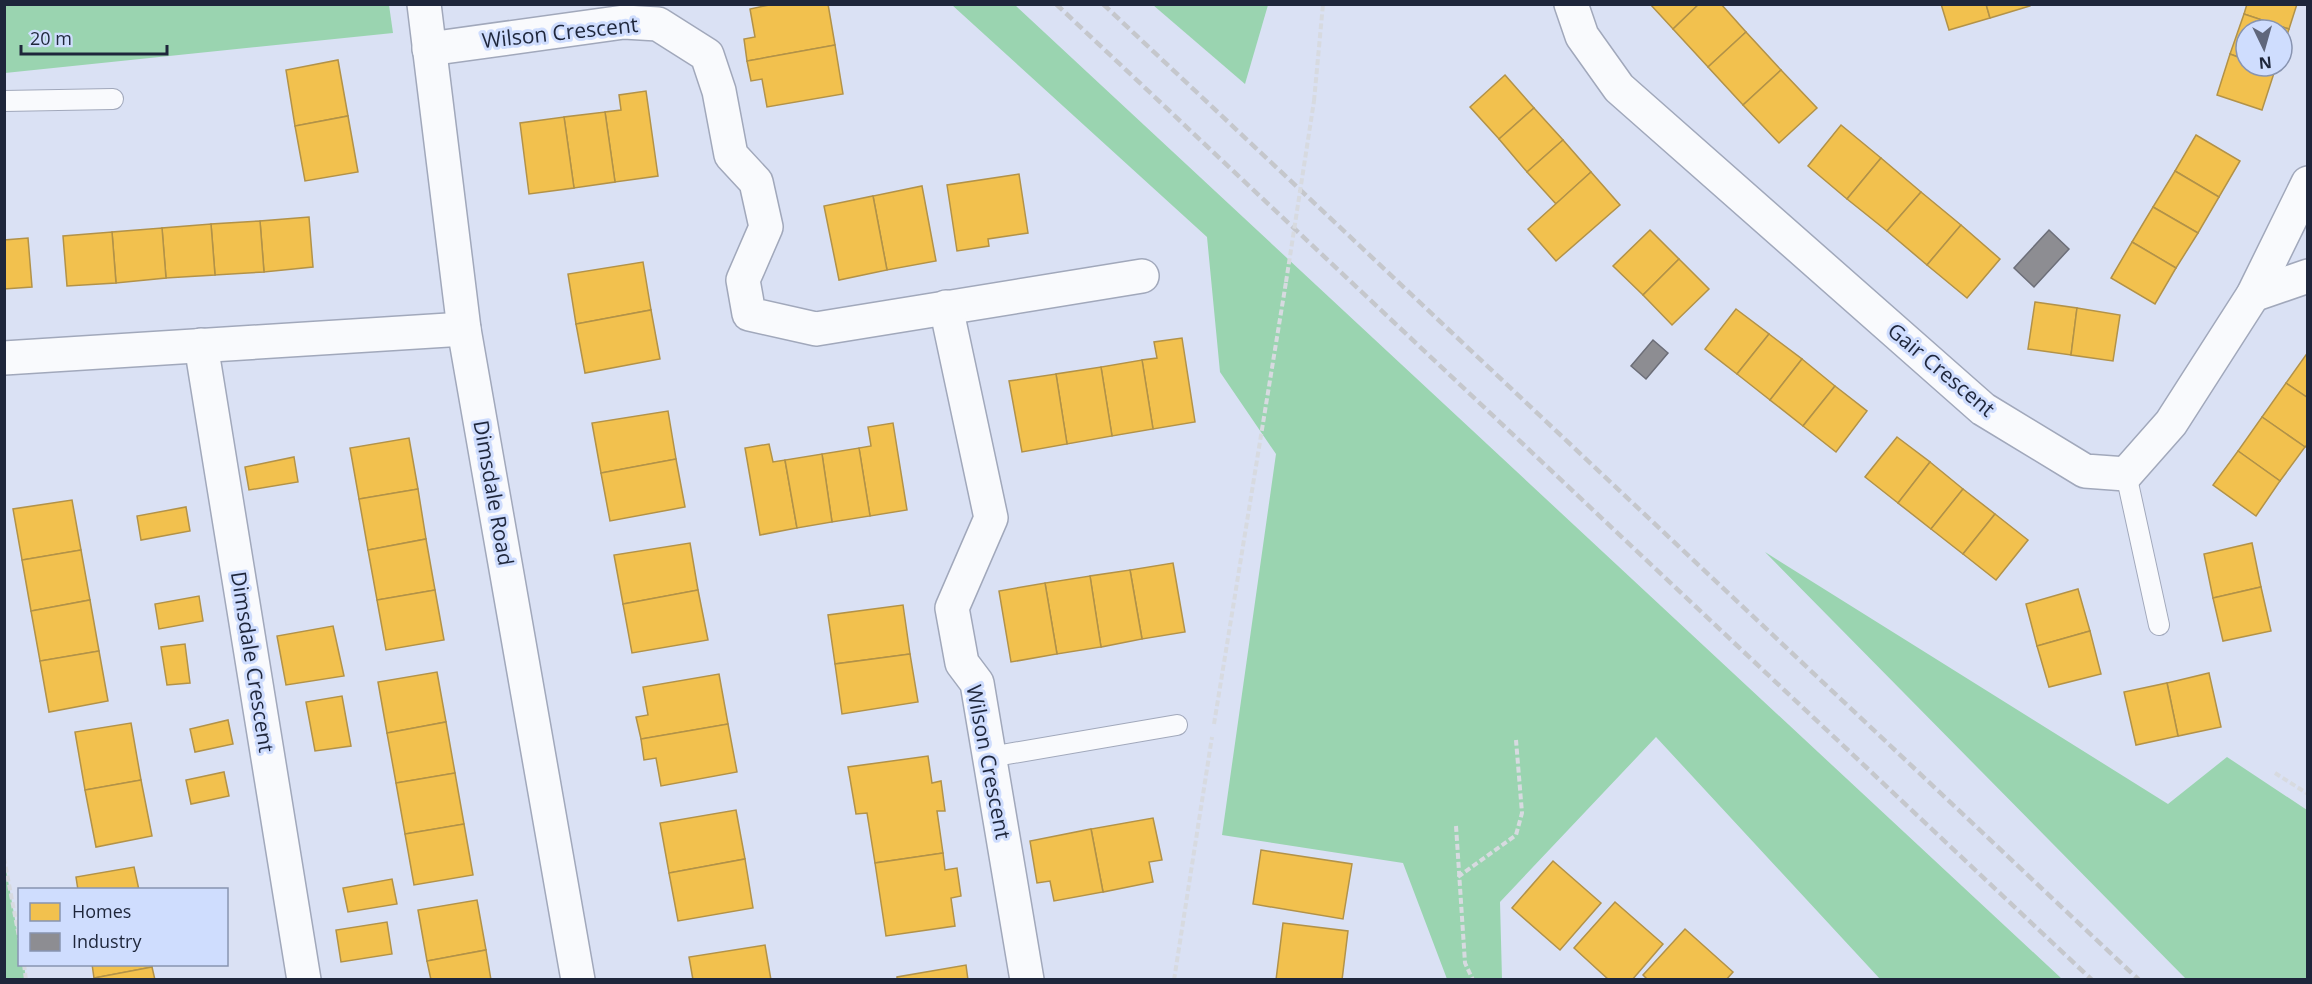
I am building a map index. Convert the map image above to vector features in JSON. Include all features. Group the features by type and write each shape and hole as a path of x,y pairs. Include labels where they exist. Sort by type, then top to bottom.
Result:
{"street":[{"name":"Dimsdale Road","path":"424,4 464,329 579,980"},
{"name":"Gair Crescent","path":"1571,4 1582,36 1619,88 1983,409 2085,471 2126,474"},
{"name":"Wilson Crescent","path":"429,49 624,22 658,24 707,55 719,91 731,155 756,182 766,227 743,280 749,314 816,329 1142,276"},
{"path":"2126,474 2171,423 2253,295 2307,183"},
{"path":"2253,295 2307,276"},
{"name":"Wilson Crescent","path":"946,307 991,518 952,608 962,663 977,683 1027,980"},
{"path":"4,358 464,329"},
{"name":"Dimsdale Crescent","path":"201,345 304,980"}],"lane":[{"path":"4,101 112,99"},
{"path":"2126,474 2159,625"},
{"path":"990,757 1177,725"}],"path":[{"path":"1174,980 1242,538 1314,101 1323,4"},
{"path":"1458,878 1516,835 1522,813 1516,740"},
{"path":"2275,773 2307,794"},
{"path":"1456,826 1464,963 1473,980"},
{"path":"4,858 18,932"}],"green space":[{"path":"4,5 389,5 393,33 5,73"},
{"path":"952,5 1015,5 2062,979 1880,979 1656,737 1500,902 1502,979 1447,979 1403,863 1222,835 1276,454 1220,372 1207,237"},
{"path":"1153,5 1268,5 1245,84"},
{"path":"1765,552 2168,804 2227,757 2307,810 2307,979 2186,979"},
{"path":"4,858 18,936 18,966 24,966 26,979 5,979"}],"building: Homes":[{"path":"774,4 828,4 835,45 747,61 744,39 755,37 750,9"},
{"path":"1650,4 1699,4 1673,29"},
{"path":"1699,4 1721,4 1746,32 1708,67 1673,29"},
{"path":"1941,4 1986,4 1990,18 1949,30"},
{"path":"1986,4 2030,4 2030,6 1990,18"},
{"path":"2247,4 2297,4 2293,18 2256,18 2244,14"},
{"path":"2244,14 2256,18 2243,18"},
{"path":"1746,32 1781,70 1743,105 1708,67"},
{"path":"2234,43 2234,56 2230,54"},
{"path":"835,45 843,94 767,107 762,79 751,81 747,61"},
{"path":"2230,54 2234,56 2234,78 2272,78 2262,110 2217,95"},
{"path":"338,60 348,116 295,126 286,70"},
{"path":"1781,70 1817,108 1779,143 1743,105"},
{"path":"1505,75 1534,108 1499,139 1470,107"},
{"path":"646,91 658,176 615,182 605,112 621,110 619,95"},
{"path":"1534,108 1563,140 1527,172 1499,139"},
{"path":"605,112 615,182 574,188 564,117"},
{"path":"348,116 358,172 305,181 295,126"},
{"path":"564,117 574,188 529,194 520,123"},
{"path":"1841,125 1881,158 1847,199 1808,166"},
{"path":"2196,135 2240,161 2219,197 2175,171"},
{"path":"1563,140 1591,172 1556,204 1527,172"},
{"path":"1881,158 1921,192 1887,231 1847,199"},
{"path":"2175,171 2219,197 2198,233 2153,207"},
{"path":"1591,172 1620,205 1556,261 1528,229"},
{"path":"1019,174 1028,233 988,239 989,246 957,251 947,185"},
{"path":"922,186 936,261 887,270 873,196"},
{"path":"1921,192 1961,225 1927,265 1887,231"},
{"path":"873,196 887,270 839,280 824,206"},
{"path":"2153,207 2198,233 2176,268 2132,242"},
{"path":"309,217 313,267 264,272 260,221"},
{"path":"260,221 264,272 215,275 211,224"},
{"path":"211,224 215,275 166,278 162,228"},
{"path":"1961,225 2000,259 1967,298 1927,265"},
{"path":"162,228 166,278 116,283 112,232"},
{"path":"1650,230 1679,259 1643,295 1613,266"},
{"path":"112,232 116,283 67,286 63,236"},
{"path":"28,238 32,287 4,289 4,240"},
{"path":"2132,242 2176,268 2155,304 2111,278"},
{"path":"1679,259 1709,289 1672,325 1643,295"},
{"path":"643,262 651,310 576,324 568,274"},
{"path":"2035,302 2077,308 2071,355 2028,349"},
{"path":"2077,308 2120,315 2113,361 2071,355"},
{"path":"1736,309 1769,334 1737,374 1705,349"},
{"path":"651,310 660,359 585,373 576,324"},
{"path":"1769,334 1802,359 1770,400 1737,374"},
{"path":"1182,338 1195,422 1153,429 1142,360 1157,358 1154,342"},
{"path":"2308,352 2308,398 2286,383"},
{"path":"1802,359 1835,386 1803,426 1770,400"},
{"path":"1142,360 1153,429 1112,436 1101,367"},
{"path":"1101,367 1112,436 1067,444 1056,374"},
{"path":"1056,374 1067,444 1022,452 1009,381"},
{"path":"2286,383 2308,398 2308,444 2305,447 2262,417"},
{"path":"1835,386 1867,411 1836,452 1803,426"},
{"path":"668,411 676,459 601,473 592,423"},
{"path":"2262,417 2305,447 2280,481 2238,451"},
{"path":"893,423 907,510 870,516 859,448 871,446 868,427"},
{"path":"1897,437 1930,462 1898,503 1865,477"},
{"path":"409,438 418,489 359,499 350,448"},
{"path":"769,444 773,462 785,460 797,528 760,535 745,448"},
{"path":"859,448 870,516 832,522 822,454"},
{"path":"2238,451 2280,481 2256,516 2213,485"},
{"path":"822,454 832,522 797,528 785,460"},
{"path":"294,457 298,482 249,490 245,467"},
{"path":"676,459 685,507 610,521 601,473"},
{"path":"1930,462 1963,489 1931,529 1898,503"},
{"path":"418,489 426,539 368,550 359,499"},
{"path":"1963,489 1995,514 1963,554 1931,529"},
{"path":"72,500 81,550 22,560 13,509"},
{"path":"186,507 190,531 141,540 137,516"},
{"path":"1995,514 2028,540 1996,580 1963,554"},
{"path":"426,539 435,590 377,600 368,550"},
{"path":"690,543 698,590 623,604 614,555"},
{"path":"2252,543 2261,587 2213,598 2204,554"},
{"path":"81,550 90,600 31,611 22,560"},
{"path":"1173,563 1185,632 1142,639 1130,570"},
{"path":"1130,570 1142,639 1101,647 1090,576"},
{"path":"1090,576 1101,647 1057,654 1045,583"},
{"path":"1045,583 1057,654 1011,662 999,591"},
{"path":"2261,587 2271,631 2223,641 2213,598"},
{"path":"2078,589 2090,631 2037,646 2026,604"},
{"path":"435,590 444,640 386,650 377,600"},
{"path":"698,590 708,640 632,653 623,604"},
{"path":"199,596 203,621 159,629 155,604"},
{"path":"90,600 99,651 40,661 31,611"},
{"path":"903,605 910,654 835,664 828,615"},
{"path":"333,626 344,676 286,685 277,636"},
{"path":"2090,631 2101,674 2049,687 2037,646"},
{"path":"185,644 190,683 167,685 161,647"},
{"path":"99,651 108,701 49,712 40,661"},
{"path":"910,654 918,702 842,714 835,664"},
{"path":"437,672 446,722 387,733 378,682"},
{"path":"2209,673 2221,727 2178,736 2167,683"},
{"path":"719,674 728,724 641,739 636,717 648,715 643,687"},
{"path":"2167,683 2178,736 2136,745 2124,692"},
{"path":"342,696 351,746 315,751 306,702"},
{"path":"228,720 233,744 195,752 190,729"},
{"path":"446,722 455,773 396,783 387,733"},
{"path":"131,723 141,780 85,790 75,732"},
{"path":"728,724 737,772 661,786 656,758 644,760 641,739"},
{"path":"928,756 932,783 941,781 945,811 937,811 943,853 875,863 867,813 856,814 848,767"},
{"path":"224,772 229,796 191,804 186,780"},
{"path":"455,773 464,824 405,834 396,783"},
{"path":"141,780 152,836 96,847 85,790"},
{"path":"736,810 745,859 669,873 660,823"},
{"path":"1153,818 1162,860 1149,862 1153,882 1103,892 1091,829"},
{"path":"464,824 473,875 414,885 405,834"},
{"path":"1091,829 1103,892 1054,901 1050,881 1037,883 1030,841"},
{"path":"1261,850 1352,864 1343,919 1253,904"},
{"path":"943,853 945,870 957,868 961,896 951,898 955,926 886,936 875,863"},
{"path":"745,859 753,908 678,921 669,873"},
{"path":"1553,861 1601,903 1560,950 1512,908"},
{"path":"134,867 139,888 78,888 76,877"},
{"path":"392,879 397,904 348,912 343,888"},
{"path":"477,900 486,950 427,961 418,910"},
{"path":"1615,902 1663,944 1632,980 1609,980 1574,948"},
{"path":"387,922 392,954 341,962 336,930"},
{"path":"1283,923 1348,931 1342,980 1276,980"},
{"path":"1685,929 1733,972 1726,980 1648,980 1643,975"},
{"path":"765,945 771,980 693,980 689,957"},
{"path":"486,950 491,980 431,980 427,961"},
{"path":"966,965 968,980 897,980 897,977"},
{"path":"92,966 152,966 152,967 94,978"},
{"path":"152,967 155,980 94,980 94,978"}],"building: Industry":[{"path":"2049,230 2069,249 2034,287 2014,268"},
{"path":"1653,340 1668,353 1646,379 1631,366"}],"railway":[{"path":"1056,4 2092,980"},
{"path":"1103,4 2139,980"}]}
